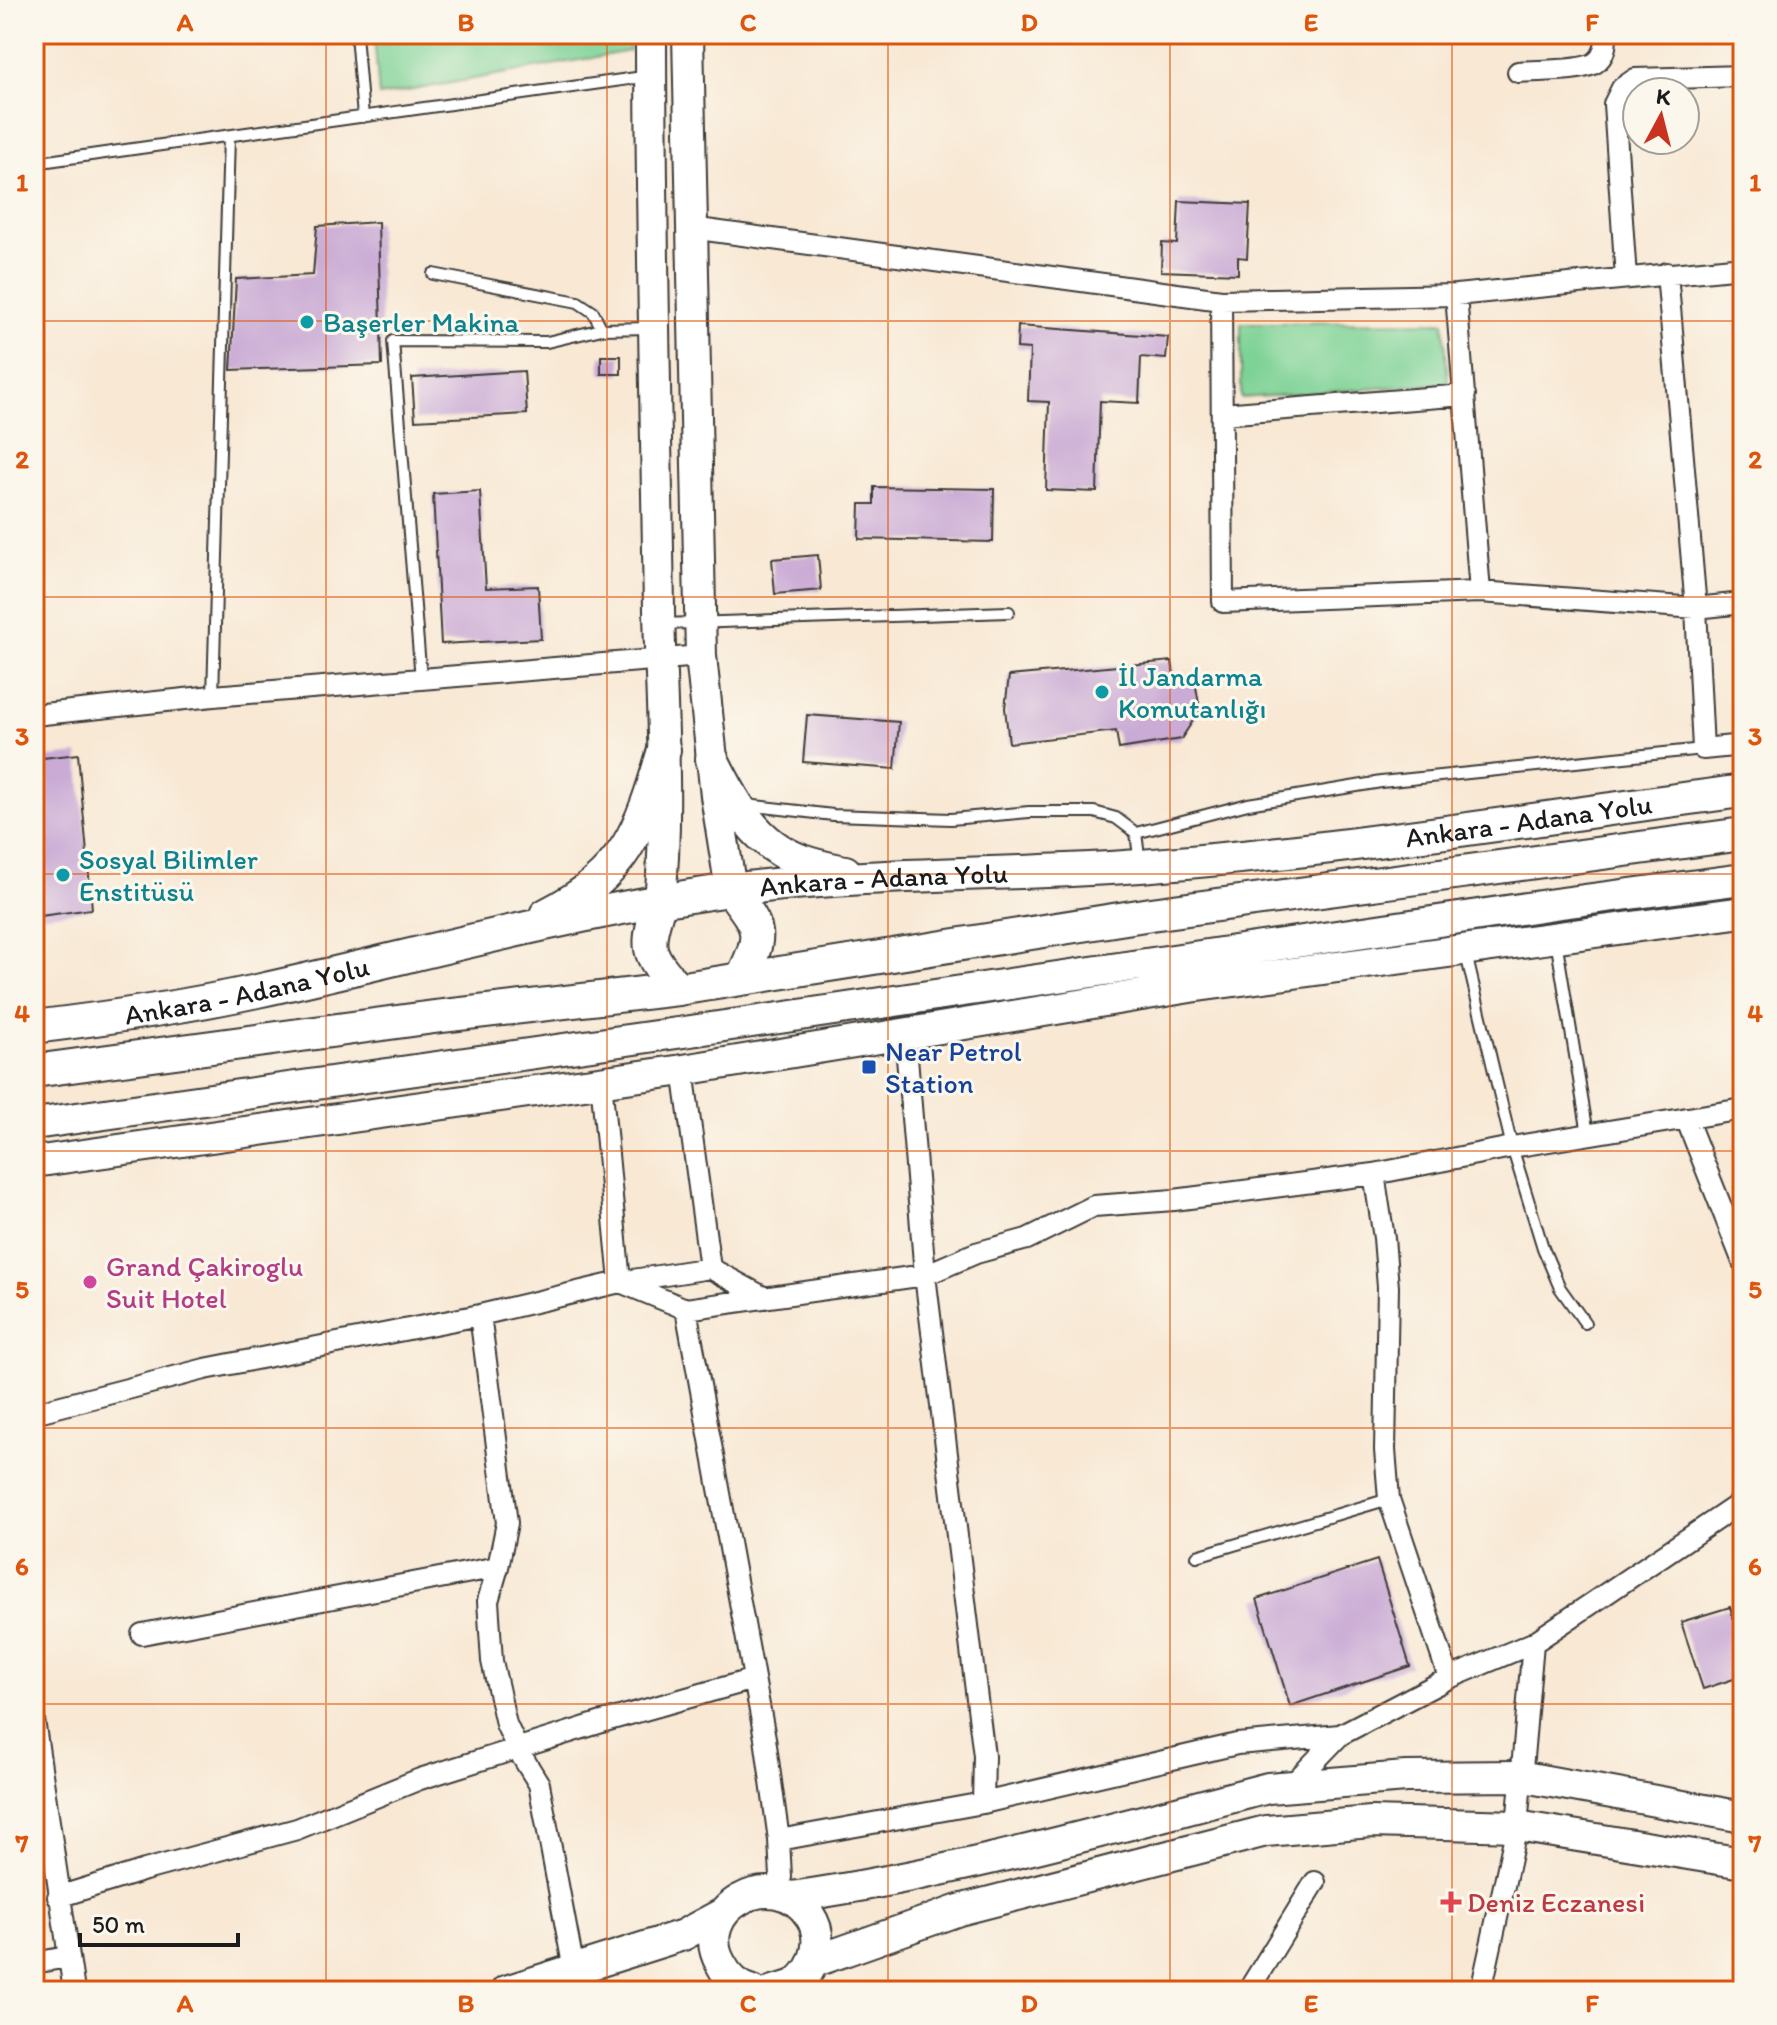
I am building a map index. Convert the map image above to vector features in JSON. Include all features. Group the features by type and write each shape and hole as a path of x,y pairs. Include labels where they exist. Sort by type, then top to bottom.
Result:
{"highway":[{"path":"511,933 586,893 621,857 646,813 664,750"},
{"path":"712,759 734,804 751,827 799,861 871,879"},
{"name":"Ankara - Adana Yolu","path":"34,1027 130,1015 254,991 660,901 731,890 871,879 1141,866 1335,846 1743,791"},
{"name":"Ankara - Adana Yolu","path":"34,1071 419,1019 678,989 1151,914 1743,834"},
{"path":"731,890 753,921 757,946 742,978"},
{"path":"660,901 649,935 653,960 678,989"}],"main road":[{"path":"651,34 664,750 664,859 660,901"},
{"path":"688,34 701,656 731,890"},
{"path":"34,1124 1523,908 1743,879"},
{"path":"34,1162 683,1070 1190,987 1743,912"},
{"path":"677,1033 683,1070"},
{"path":"596,1044 601,1080"},
{"path":"506,1991 683,1935 724,1913 736,1900 752,1893 849,1889 999,1858 1268,1788 1406,1777 1519,1776 1743,1817"},
{"path":"813,1962 959,1910 1266,1831 1371,1822 1517,1826 1743,1863"},
{"path":"773,1991 796,1983 813,1962 817,1937 813,1920 803,1907 783,1894"},
{"path":"724,1913 715,1937 717,1959 736,1990"}],"street":[{"path":"1518,72 1581,67 1596,62 1606,48 1606,34"},
{"path":"1626,278 1614,104 1622,88 1635,79 1743,76"},
{"path":"691,228 1221,300 1456,295 1743,267"},
{"path":"1667,273 1696,608 1703,749 1743,745"},
{"path":"1456,295 1480,592"},
{"path":"1221,300 1223,602 1480,592 1696,608 1743,603"},
{"path":"1222,414 1465,395"},
{"path":"34,715 213,696 701,656"},
{"path":"905,1033 925,1275 984,1756 983,1803"},
{"path":"683,1070 710,1268"},
{"path":"601,1080 620,1282"},
{"path":"620,1282 686,1309 925,1275 976,1253 1027,1239 1094,1206 1174,1200 1374,1174 1512,1147 1743,1109"},
{"path":"1686,1118 1743,1262"},
{"path":"1374,1174 1388,1287 1385,1450 1389,1499 1449,1678"},
{"path":"34,1413 205,1369 480,1315 620,1282 710,1268 765,1298"},
{"path":"686,1309 754,1679 779,1840 783,1894"},
{"path":"480,1315 507,1523 488,1601 492,1661 506,1724 539,1784 574,1970"},
{"path":"1291,1786 1340,1735 1449,1678 1533,1643 1739,1502 1743,1528"},
{"path":"142,1634 498,1567"},
{"path":"1481,1991 1517,1826 1533,1643"},
{"path":"58,1897 297,1829 420,1779 602,1722 754,1679"},
{"path":"34,1720 74,1991"},
{"path":"779,1840 983,1803 1237,1744 1340,1735"},
{"path":"1248,1991 1315,1882"},
{"path":"34,1963 67,1957"}],"lane":[{"path":"356,34 363,117"},
{"path":"34,163 651,76"},
{"path":"213,696 229,136"},
{"path":"433,274 578,302 593,312 602,329"},
{"path":"421,679 393,341 547,342 602,329 655,328"},
{"path":"660,624 1009,612"},
{"path":"1136,833 1248,804 1381,782 1703,749"},
{"path":"734,804 833,815 951,819 1029,812 1094,812 1116,818 1136,833 1141,866"},
{"path":"1555,939 1588,1134"},
{"path":"1465,949 1512,1147 1551,1271 1585,1323"},
{"path":"1197,1556 1389,1499"}],"green space":[{"path":"374,34 629,34 630,51 379,96"},
{"path":"1444,322 1448,383 1241,398 1241,323"}],"building":[{"path":"1179,201 1250,204 1247,258 1238,257 1238,274 1161,271 1162,243 1177,244"},
{"name":"Başerler Makina","path":"378,222 382,365 231,370 236,279 313,275 317,226"},
{"path":"1018,326 1168,337 1166,359 1141,357 1139,403 1100,401 1097,492 1046,490 1049,402 1028,401 1030,349 1017,348"},
{"path":"601,356 621,356 621,374 601,374"},
{"path":"524,371 527,414 415,420 412,378"},
{"path":"874,487 994,489 993,542 859,539 860,504 874,504"},
{"path":"480,491 486,588 538,586 541,639 441,644 433,494"},
{"path":"818,555 821,590 775,594 772,559"},
{"name":"İl Jandarma Komutanlığı","path":"1172,661 1174,676 1194,675 1200,710 1181,739 1119,749 1116,731 1009,743 1005,708 1009,676"},
{"path":"807,715 899,722 895,769 803,762"},
{"path":"78,754 92,909 40,916 34,759"},
{"path":"1377,1560 1410,1666 1290,1706 1257,1599"},
{"path":"1730,1607 1743,1649 1743,1676 1703,1689 1681,1622"}],"place":[{"name":"Başerler Makina","path":"307,322"},
{"name":"İl Jandarma Komutanlığı","path":"1102,692"},
{"name":"Sosyal Bilimler Enstitüsü","path":"63,875"},
{"name":"Near Petrol Station","path":"869,1067"},
{"name":"Grand Çakiroglu Suit Hotel","path":"90,1282"},
{"name":"Deniz Eczanesi","path":"1451,1902"}]}
